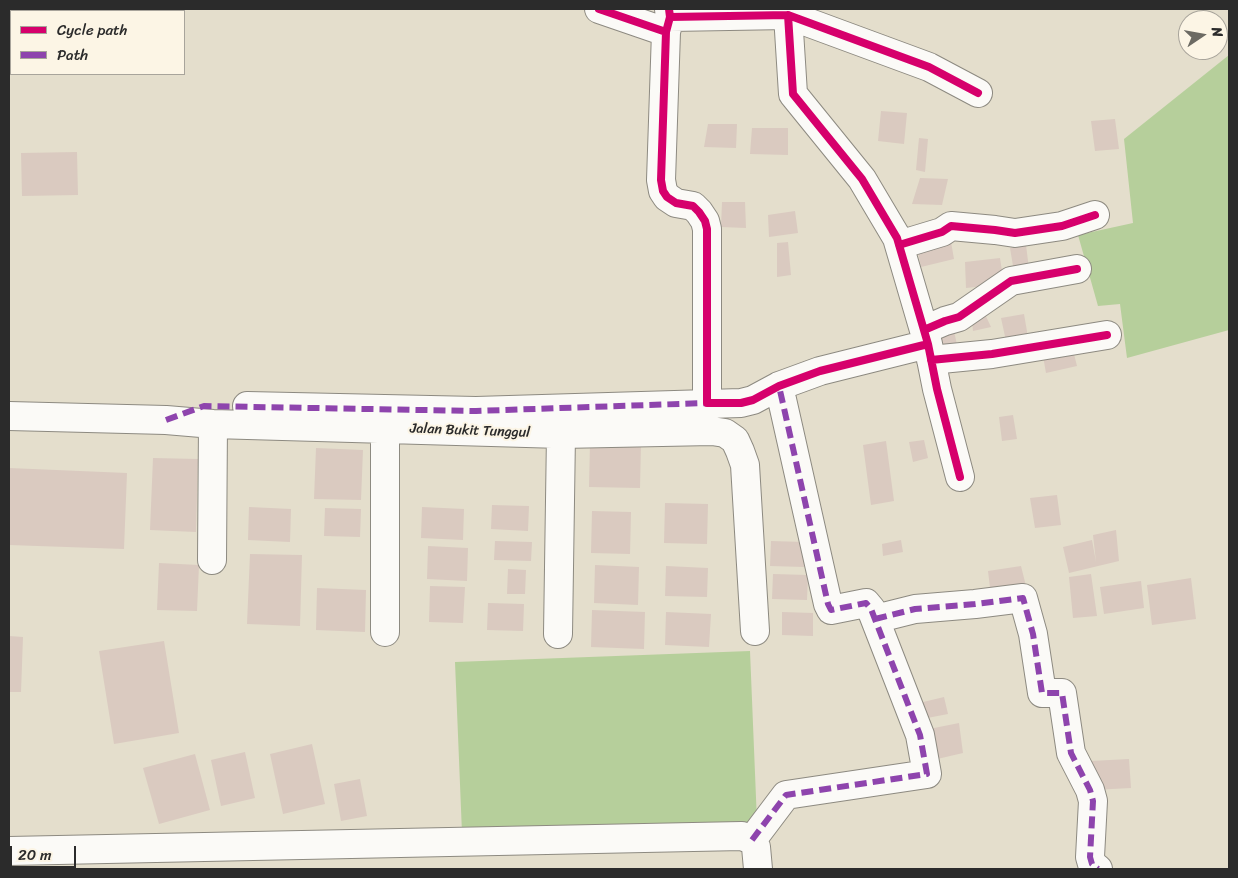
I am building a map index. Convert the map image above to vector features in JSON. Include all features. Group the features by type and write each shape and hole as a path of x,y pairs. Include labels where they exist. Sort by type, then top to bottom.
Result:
{"street":[{"path":"599,9 668,19 788,14 929,67 978,93"},
{"path":"788,14 793,94 862,179 900,245 928,345 937,389 960,477"},
{"path":"668,19 661,180 663,191 667,197 676,203 693,206 705,221 707,230 707,403"},
{"path":"900,245 942,232 951,226 1015,233 1062,226 1095,215"},
{"path":"928,345 945,321 959,317 1010,281 1077,270"},
{"path":"166,420 204,406 476,411 741,403 753,400 779,386 834,367 928,345 992,354 1106,335"},
{"path":"752,840 786,795 927,774 920,735 871,609 866,603 832,610 828,604 779,386"},
{"name":"Jalan Bukit Tunggul","path":"9,416 561,434 712,430 725,433 735,440 745,466 756,631"},
{"path":"212,560 213,424"},
{"path":"385,429 385,632"},
{"path":"558,634 561,434"},
{"path":"875,619 915,608 1024,598 1033,634 1042,693 1062,693 1071,753 1090,790 1093,801 1090,856 1092,864 1098,869"},
{"path":"9,851 742,836 752,840 756,848 758,869"}],"green space":[{"path":"1228,56 1229,330 1127,358 1120,304 1098,306 1078,235 1133,223 1124,139 1223,60 1228,60"},
{"path":"750,651 757,822 462,833 455,662"}],"building":[{"path":"34,9 84,9 84,10"},
{"path":"881,111 907,113 904,144 878,141"},
{"path":"1115,119 1119,149 1095,151 1091,121"},
{"path":"708,124 737,124 736,148 704,147"},
{"path":"752,128 788,128 788,155 750,154"},
{"path":"919,138 928,139 925,172 916,170"},
{"path":"77,152 78,195 22,196 21,153"},
{"path":"920,178 948,179 942,205 912,204"},
{"path":"722,202 745,202 746,228 721,227"},
{"path":"795,211 798,233 769,237 768,215"},
{"path":"950,236 954,259 921,267 916,243"},
{"path":"788,242 791,275 777,277 777,243"},
{"path":"1026,245 1029,269 1014,272 1010,248"},
{"path":"1000,258 1004,284 966,288 965,262"},
{"path":"983,310 991,327 973,331 971,313"},
{"path":"1024,314 1028,337 1006,341 1001,318"},
{"path":"953,326 957,345 944,349 939,329"},
{"path":"1073,350 1077,366 1046,373 1043,356"},
{"path":"1013,415 1017,439 1002,441 999,417"},
{"path":"924,440 928,458 913,462 909,442"},
{"path":"886,441 894,501 871,505 863,445"},
{"path":"590,443 641,444 640,488 589,487"},
{"path":"316,448 363,450 361,500 314,499"},
{"path":"153,458 198,459 196,532 150,530"},
{"path":"9,468 127,473 124,549 9,545"},
{"path":"1057,495 1061,525 1035,528 1030,498"},
{"path":"665,503 708,504 707,544 664,543"},
{"path":"492,505 529,506 528,531 491,529"},
{"path":"249,507 291,509 290,542 248,540"},
{"path":"422,507 464,509 463,540 421,538"},
{"path":"325,508 361,509 360,537 324,536"},
{"path":"592,511 631,512 630,554 591,553"},
{"path":"1116,530 1119,561 1069,573 1063,547 1092,540 1096,562 1093,535"},
{"path":"901,540 903,552 883,556 882,544"},
{"path":"495,541 532,542 531,561 494,560"},
{"path":"771,541 804,542 804,567 770,566"},
{"path":"428,546 468,548 467,581 427,579"},
{"path":"250,554 302,555 300,626 247,624"},
{"path":"159,563 199,565 197,611 157,610"},
{"path":"595,565 639,567 638,605 594,603"},
{"path":"666,566 708,568 707,597 665,596"},
{"path":"1021,566 1027,590 991,596 988,571"},
{"path":"508,569 526,570 525,594 507,594"},
{"path":"773,574 808,575 807,600 772,599"},
{"path":"1091,574 1097,616 1073,618 1069,577"},
{"path":"1191,578 1196,619 1152,625 1147,585"},
{"path":"1141,581 1144,608 1104,614 1100,587"},
{"path":"430,586 465,587 463,623 429,622"},
{"path":"317,588 366,590 365,632 316,630"},
{"path":"488,603 524,604 523,631 487,630"},
{"path":"592,610 645,612 644,649 591,647"},
{"path":"666,612 711,614 709,647 665,645"},
{"path":"782,612 813,613 813,636 782,635"},
{"path":"9,636 23,637 21,692 9,692"},
{"path":"164,641 179,733 114,744 99,651"},
{"path":"944,697 948,714 922,719 919,703"},
{"path":"959,723 963,753 933,760 929,729"},
{"path":"312,744 325,804 283,814 270,754"},
{"path":"245,752 255,798 221,806 211,760"},
{"path":"195,754 210,810 159,824 143,768"},
{"path":"1129,759 1131,788 1093,790 1091,761"},
{"path":"360,779 367,816 341,821 334,784"}],"marked path":[{"path":"752,840 786,795 927,774 920,735 871,609 866,603 831,610 828,604 779,386"},
{"path":"166,420 204,406 476,411 707,403 707,400"},
{"path":"875,619 915,609 1023,598 1033,634 1042,693 1062,693 1071,753 1090,790 1093,801 1090,857 1092,864 1098,869"}],"cycle path":[{"path":"599,9 666,32"},
{"path":"669,9 670,17 666,32 661,180 663,191 667,197 676,203 693,206 705,221 707,229 707,403 741,403 753,400 779,386 820,371 928,344"},
{"path":"788,15 793,94 862,179 897,238 928,344 937,389 960,477"},
{"path":"670,17 788,15 929,67 978,93"},
{"path":"899,245 942,232 951,226 1015,233 1062,226 1095,215"},
{"path":"924,330 959,317 1011,281 1077,269"},
{"path":"931,360 992,354 1107,335"}]}
